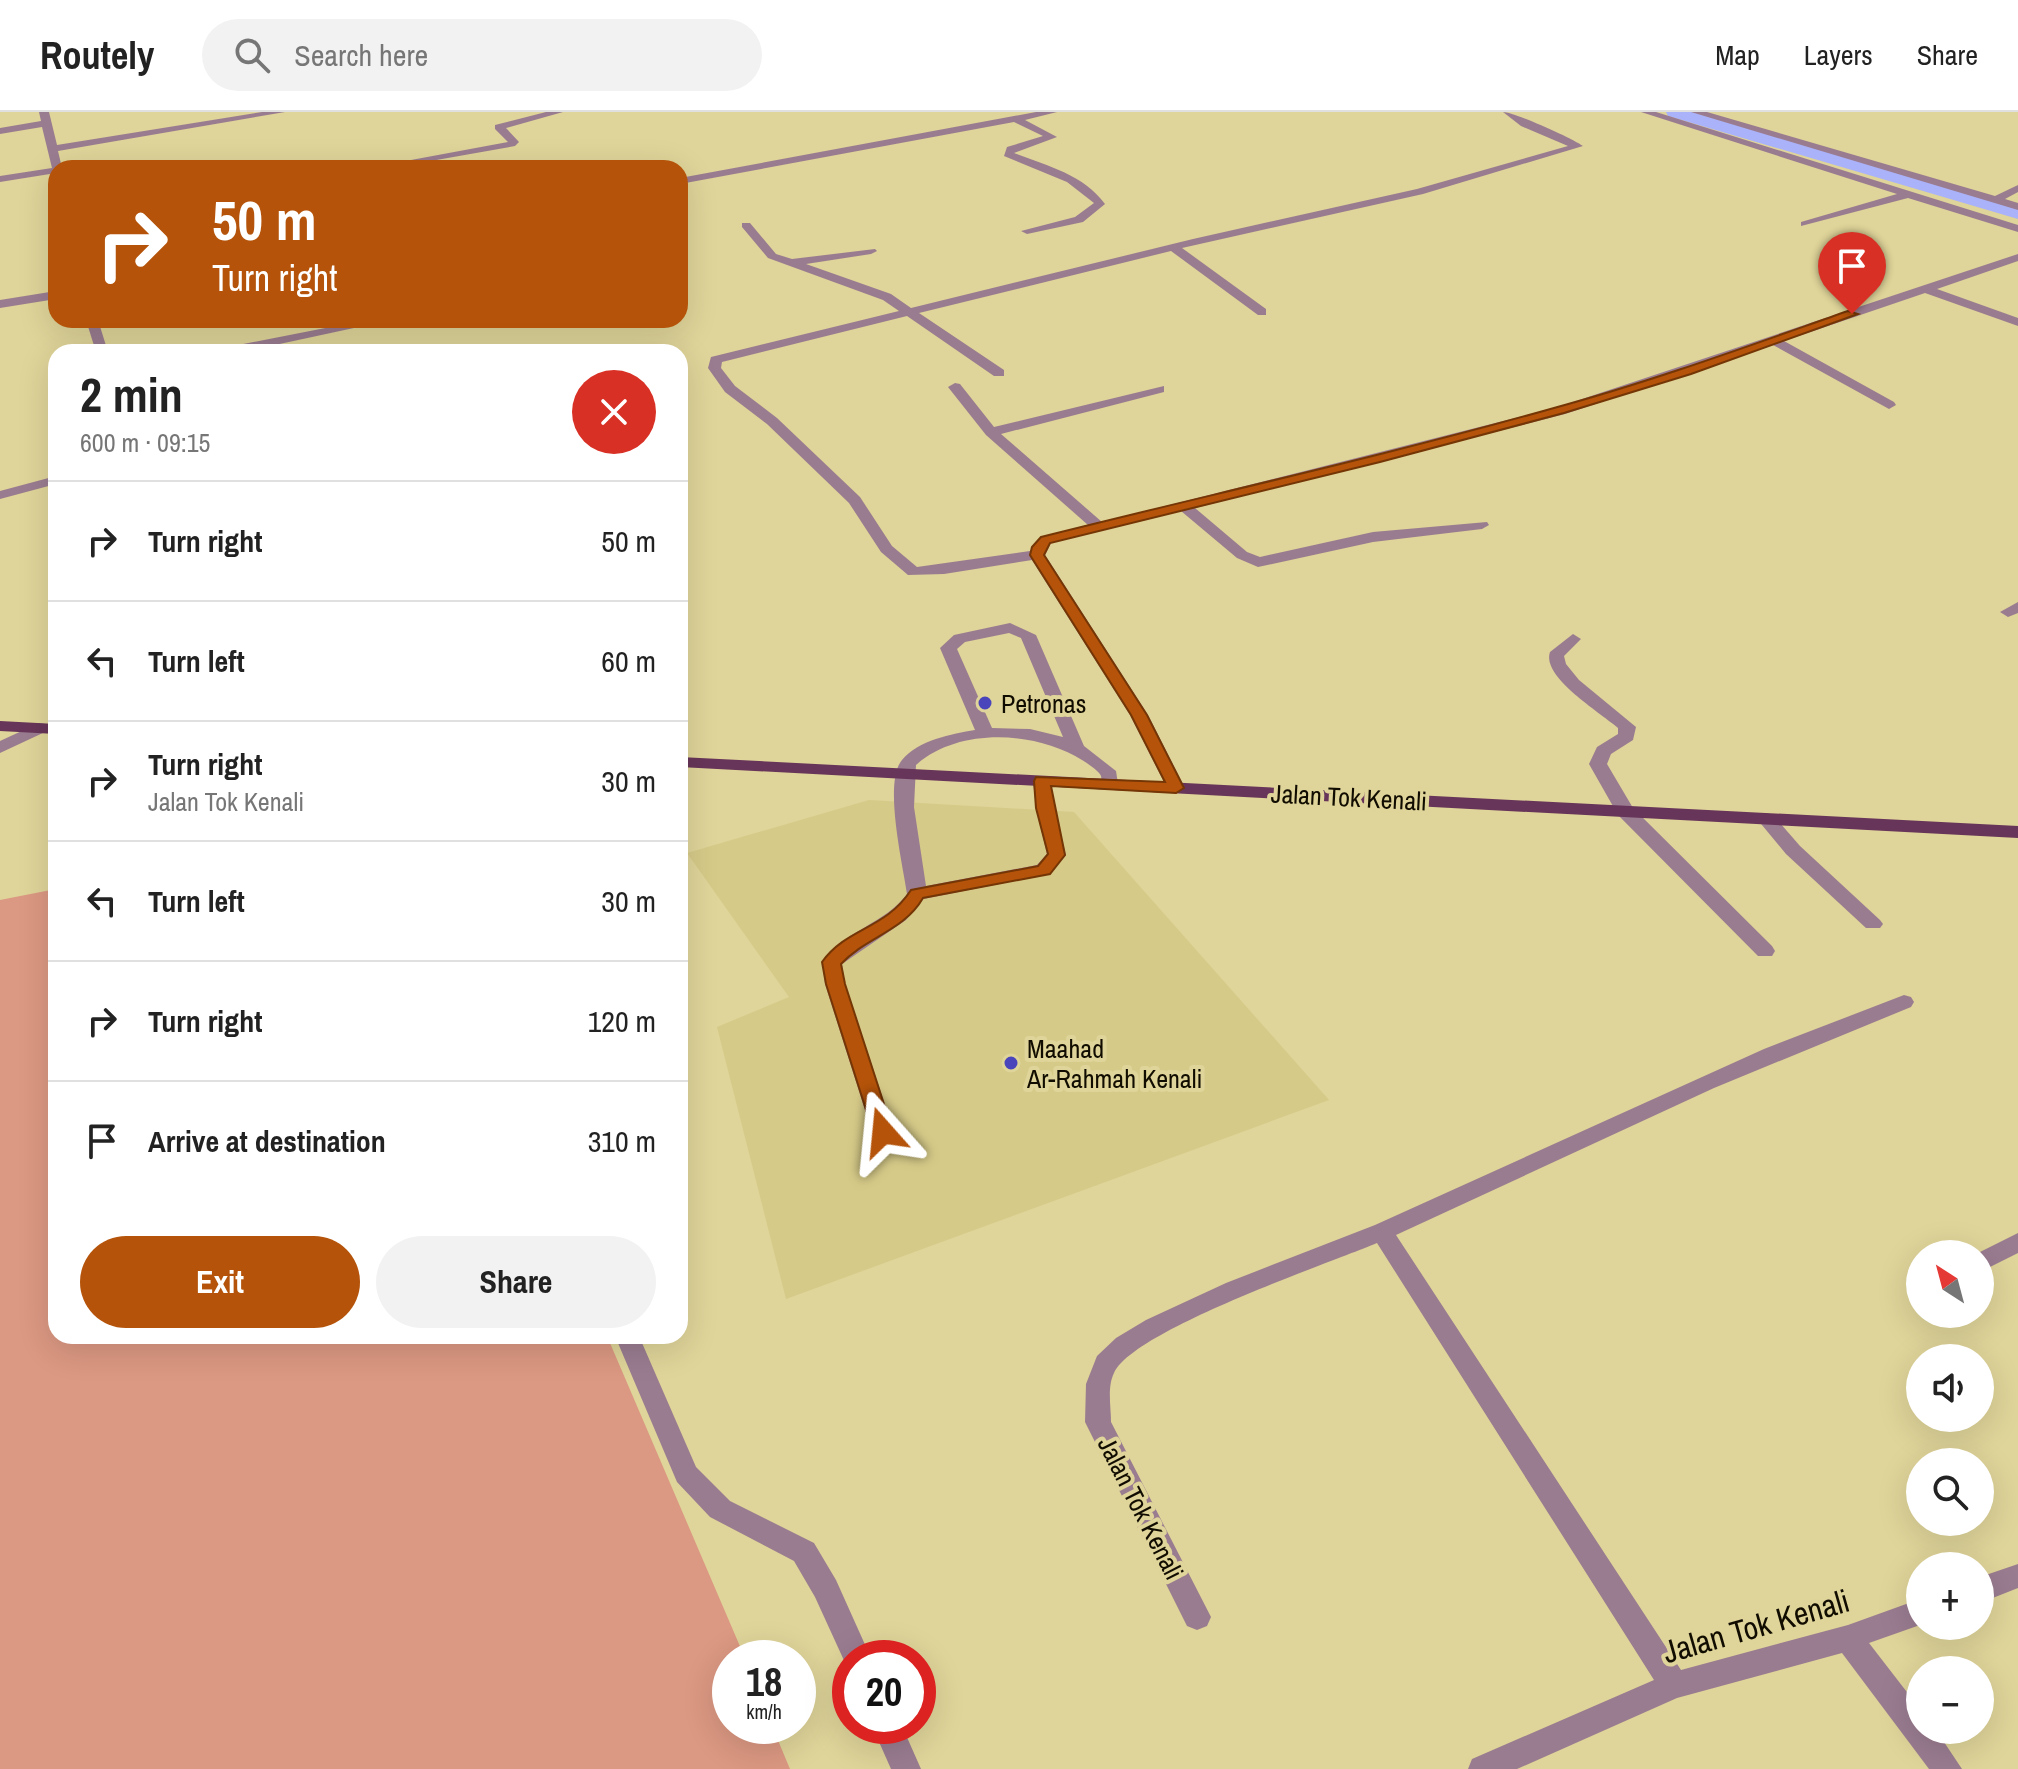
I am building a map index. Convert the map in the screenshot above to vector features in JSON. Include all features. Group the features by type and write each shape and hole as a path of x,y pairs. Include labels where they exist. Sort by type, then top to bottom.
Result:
{"main road":[{"path":"0,726 48,728"},
{"name":"Jalan Tok Kenali","path":"688,762 2018,832"}],"street":[{"path":"53,149 280,112"},
{"path":"419,160 511,144 514,142 499,127 558,112"},
{"path":"688,180 1052,112"},
{"path":"1037,555 994,559 938,571 913,572 886,549 855,500 772,421 730,389 714,368 716,360 1173,247 1419,192 1578,146 1525,124 1508,112"},
{"path":"1646,112 2018,229"},
{"path":"1696,112 2018,207"},
{"path":"0,131 46,117 55,160"},
{"path":"1016,119 1052,137 1011,149 1008,154 1071,181 1094,194 1100,204 1079,220 1027,231"},
{"path":"0,179 48,171"},
{"path":"1996,200 2018,188"},
{"path":"1805,224 1910,194"},
{"path":"746,225 762,247 787,264 873,291 912,312 999,373"},
{"path":"1173,247 1262,312"},
{"path":"787,264 871,251"},
{"path":"1176,788 1139,715 1037,555 1039,547 1046,540 1560,411 2018,257"},
{"path":"1926,289 2018,322"},
{"path":"0,304 48,296"},
{"path":"256,344 322,328"},
{"path":"1774,341 1889,405"},
{"path":"955,387 991,432 1098,526"},
{"path":"991,432 1159,389"},
{"path":"0,495 48,482"},
{"path":"1184,506 1231,547 1258,562 1373,537 1482,525"},
{"path":"986,734 948,648 960,638 1010,628 1028,635 1076,748"},
{"path":"1573,639 1556,655 1556,663 1565,676 1627,727 1627,736 1603,751 1598,764 1625,811 1765,951"},
{"path":"0,748 48,728"},
{"path":"883,1132 835,984 832,962 848,945 907,911 917,894 904,801 907,764 933,747 986,734 1043,737 1076,748 1101,765 1110,775 1109,784"},
{"path":"917,894 1043,870 1057,855 1045,808 1042,781"},
{"path":"1766,819 1793,850 1873,924"},
{"name":"Jalan Tok Kenali","path":"1197,1617 1098,1422 1097,1390 1106,1363 1142,1333 1382,1232 1800,1040 1904,1002"},
{"path":"1382,1232 1674,1685"},
{"path":"1994,1255 2018,1242"},
{"path":"630,1344 686,1474 720,1509 804,1552 826,1589 849,1640"},
{"path":"1994,1585 2018,1576"},
{"name":"Jalan Tok Kenali","path":"1483,1769 1674,1685 1848,1638 1906,1617"},
{"path":"1848,1638 1947,1769"},
{"path":"895,1744 906,1769"}],"shaded area":[{"name":"Maahad Ar-Rahmah Kenali","path":"869,800 1074,812 1329,1100 786,1299 717,1027 789,997 688,853"},
{"path":"48,891 48,1344 610,1344 737,1640 712,1640 712,1744 780,1744 790,1769 0,1769 0,900"}],"waterway":[{"path":"1674,112 2018,213"}],"place":[{"name":"Petronas","path":"985,703"},
{"name":"Maahad Ar-Rahmah Kenali","path":"1011,1063"}],"route":[{"path":"883,1132 835,984 832,962 848,945 907,911 917,894 1043,870 1057,855 1045,808 1042,781 1176,788 1139,715 1037,555 1039,547 1046,540 1560,411 1852,314"}]}
